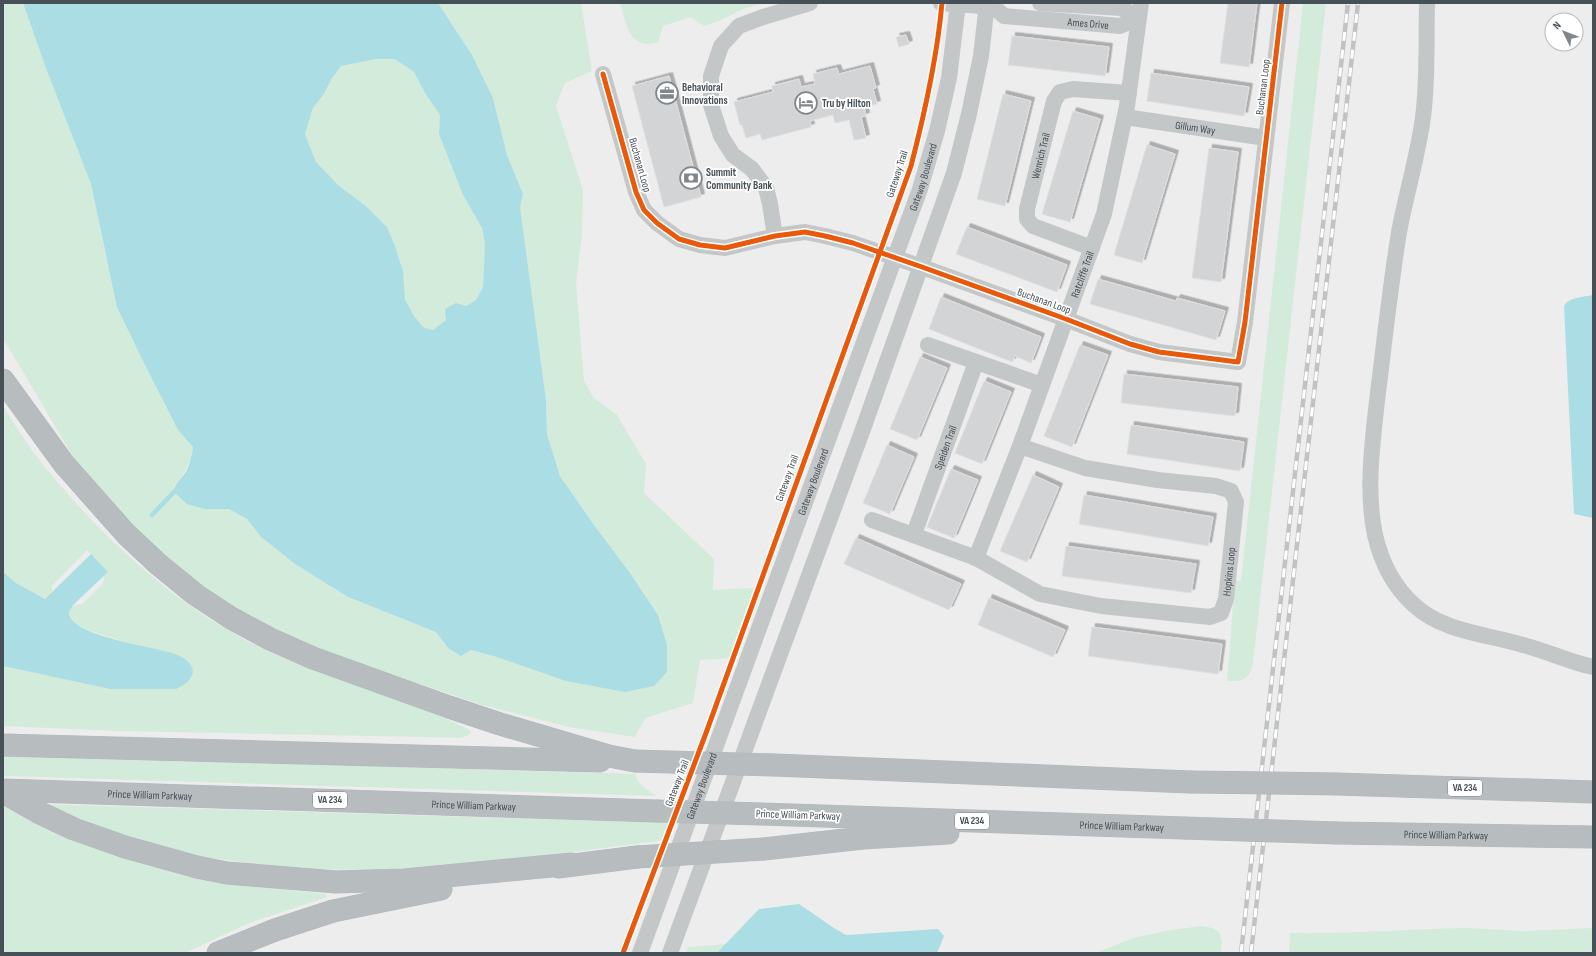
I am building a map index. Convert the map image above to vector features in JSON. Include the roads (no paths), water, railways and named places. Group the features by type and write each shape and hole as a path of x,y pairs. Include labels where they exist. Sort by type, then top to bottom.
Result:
{"highway":[{"path":"3,380 64,464 126,534 158,564 191,591 231,618 270,639 313,658 449,707 500,724 635,762"},
{"name":"VA 234","path":"3,746 775,765 1190,782 1337,784 1593,792"},
{"path":"3,791 38,812 74,829 125,847 197,867 227,873 336,882 404,880 637,857 764,849 863,838 1079,825"},
{"name":"Prince William Parkway","path":"3,791 1337,833 1593,837"},
{"path":"218,953 275,930 333,911 572,864"}],"street":[{"path":"775,236 766,188 752,169 733,155 721,136 711,105 711,76 721,46 739,26 762,17 810,3"},
{"path":"670,953 922,267 954,174 968,121 992,5 941,3"},
{"name":"Ames Drive","path":"1040,3 1121,8 1140,11"},
{"name":"Buchanan Loop","path":"603,74 636,192 644,210 657,223 679,240 700,245 725,248 775,236 805,232 825,236 852,243 922,267 1066,319 1130,344 1159,352 1238,362 1245,322 1282,3"},
{"path":"1427,3 1426,84 1423,117 1397,246 1375,417 1370,497 1376,540 1386,567 1397,585 1415,606 1434,620 1454,628 1525,645 1593,667"},
{"name":"Gateway Boulevard","path":"640,953 920,189 937,131 949,78 958,4"},
{"name":"Ames Drive","path":"992,5 1004,16 1120,26 1140,11"},
{"name":"Ratcliffe Trail","path":"976,558 1020,446 1104,214 1125,117 1140,11"},
{"name":"Wenrich Trail","path":"1092,248 1033,226 1027,219 1027,209 1054,101 1060,92 1073,88 1129,93"},
{"name":"Gillum Way","path":"1125,117 1266,138"},
{"path":"928,345 1042,385"},
{"name":"Speiden Trail","path":"914,534 976,362"},
{"name":"Hopkins Loop","path":"976,558 1040,594 1101,606 1210,617 1221,613 1226,599 1236,502 1231,491 1216,486 1158,480 1085,468 1020,446"},
{"path":"872,520 914,534 976,558"}],"water":[{"path":"23,3 438,3 472,55 493,98 507,155 523,194 520,207 546,400 547,434 560,476 630,573 658,615 667,645 667,672 654,686 625,692 566,681 497,657 471,650 461,656 448,648 436,632 348,597 295,564 261,537 247,519 229,509 205,509 187,504 174,492 177,483 187,470 193,447 178,430 117,307 91,184 47,71","holes":["376,59 395,59 414,72 425,93 440,115 439,134 463,195 482,228 485,244 483,287 476,300 466,306 456,303 445,309 446,320 433,330 423,327 414,316 405,299 403,271 387,227 367,207 338,185 316,162 305,134 313,108 324,94 332,78 341,66"]},
{"path":"1593,295 1593,518 1574,514 1564,306 1573,299"},
{"path":"91,554 108,572 73,605 69,612 73,621 83,628 98,634 116,640 168,652 185,659 190,664 193,673 188,681 183,685 176,689 110,689 3,666 3,572 16,583 45,599"},
{"path":"799,904 846,935 938,929 944,936 937,953 717,953 759,909"}],"waterway":[{"path":"152,515 174,492"}],"railway":[{"path":"1241,953 1348,3"},
{"path":"1251,953 1358,3"}],"place":[{"name":"Behavioral Innovations","path":"667,93"},
{"name":"Tru by Hilton","path":"806,103"},
{"name":"Summit Community Bank","path":"691,178"}]}
